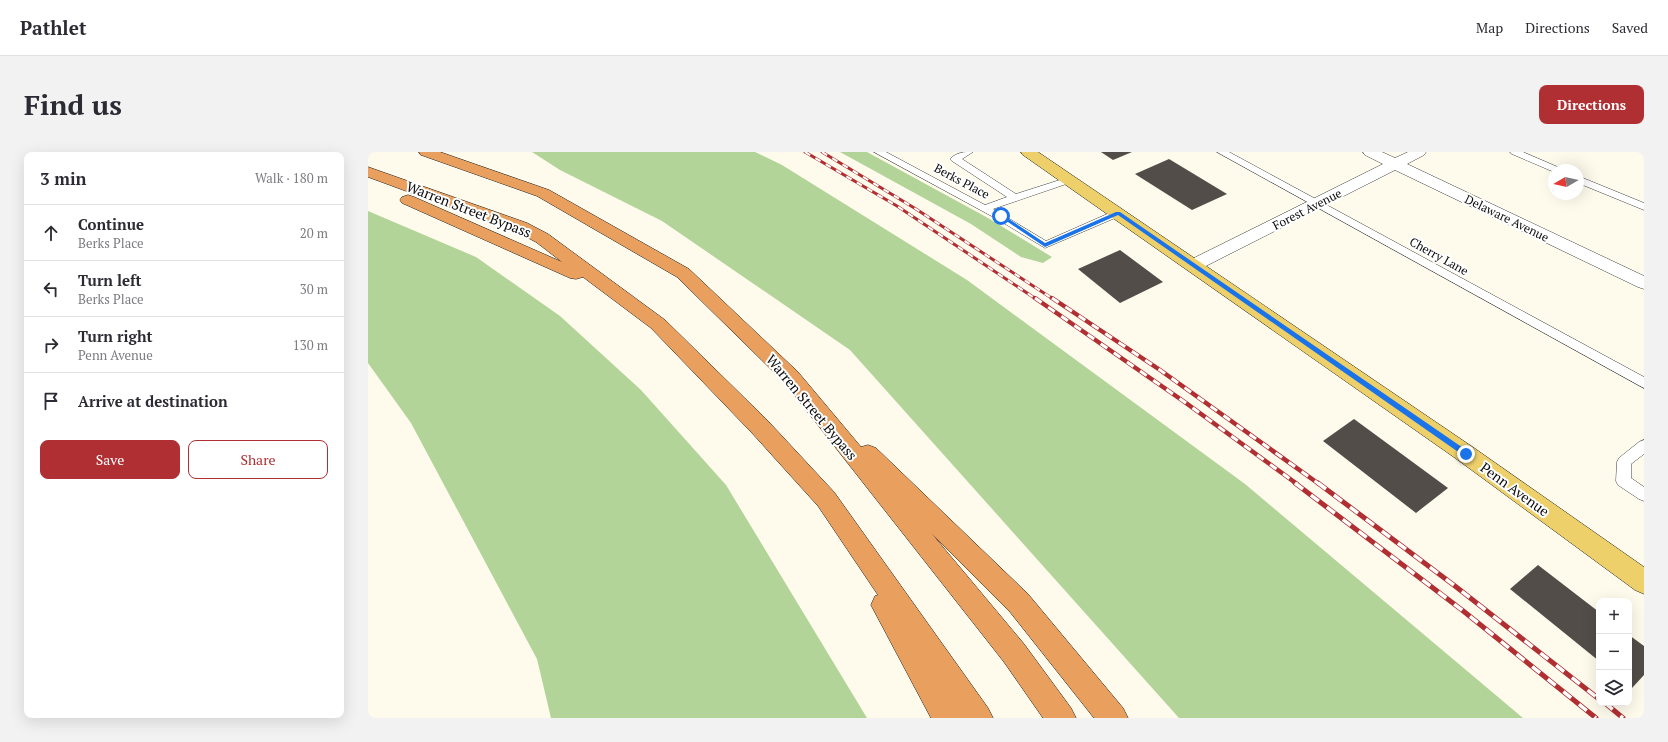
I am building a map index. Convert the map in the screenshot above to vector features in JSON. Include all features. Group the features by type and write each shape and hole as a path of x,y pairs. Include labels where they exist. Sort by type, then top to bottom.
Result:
{"highway":[{"name":"Warren Street Bypass","path":"426,152 544,192 683,273 790,377 1014,653 1061,718"},
{"name":"Warren Street Bypass","path":"368,172 521,227 542,238 658,324 760,427 826,499 978,718"},
{"path":"368,188 397,195 612,290"},
{"path":"790,377 1019,603 1113,718"},
{"path":"826,499 946,718"}],"main road":[{"name":"Penn Avenue","path":"1028,152 1466,454 1644,582"}],"street":[{"name":"Delaware Avenue","path":"1370,152 1644,284"},
{"name":"Forest Avenue","path":"1194,265 1420,152"}],"lane":[{"name":"Berks Place","path":"879,152 1001,216 1045,245 1118,213"},
{"path":"968,152 955,159 1015,198"},
{"name":"Cherry Lane","path":"1222,152 1644,383"},
{"path":"1515,152 1548,166"},
{"path":"985,208 1069,180"},
{"path":"1584,182 1644,207"},
{"path":"1644,446 1624,462 1623,481 1644,495"}],"green space":[{"path":"532,152 755,152 782,165 967,280 1245,484 1523,718 1179,718 850,350 662,221 560,170"},
{"path":"840,152 867,152 988,218 1052,257 1043,263 1021,257 971,224"},
{"path":"368,211 476,257 560,316 641,390 726,485 867,718 551,718 537,659 411,423 368,363"}],"building":[{"path":"1101,152 1132,152 1113,160"},
{"path":"1169,159 1227,194 1192,210 1135,174"},
{"path":"1120,250 1163,282 1120,303 1078,269"},
{"path":"1354,419 1448,488 1416,513 1323,441"},
{"path":"1538,565 1596,610 1596,659 1510,589"},
{"path":"1632,637 1644,646 1644,675 1632,688"}],"railway":[{"path":"805,152 897,206 1036,299"},
{"path":"822,152 916,209 1053,299"},
{"path":"1035,298 1186,403 1297,484"},
{"path":"1052,298 1160,370 1319,484"},
{"path":"1295,483 1462,610 1596,718"},
{"path":"1318,483 1455,586 1596,697"},
{"path":"1609,706 1623,718"}],"route":[{"path":"1001,216 1045,245 1118,213 1466,454"}]}
